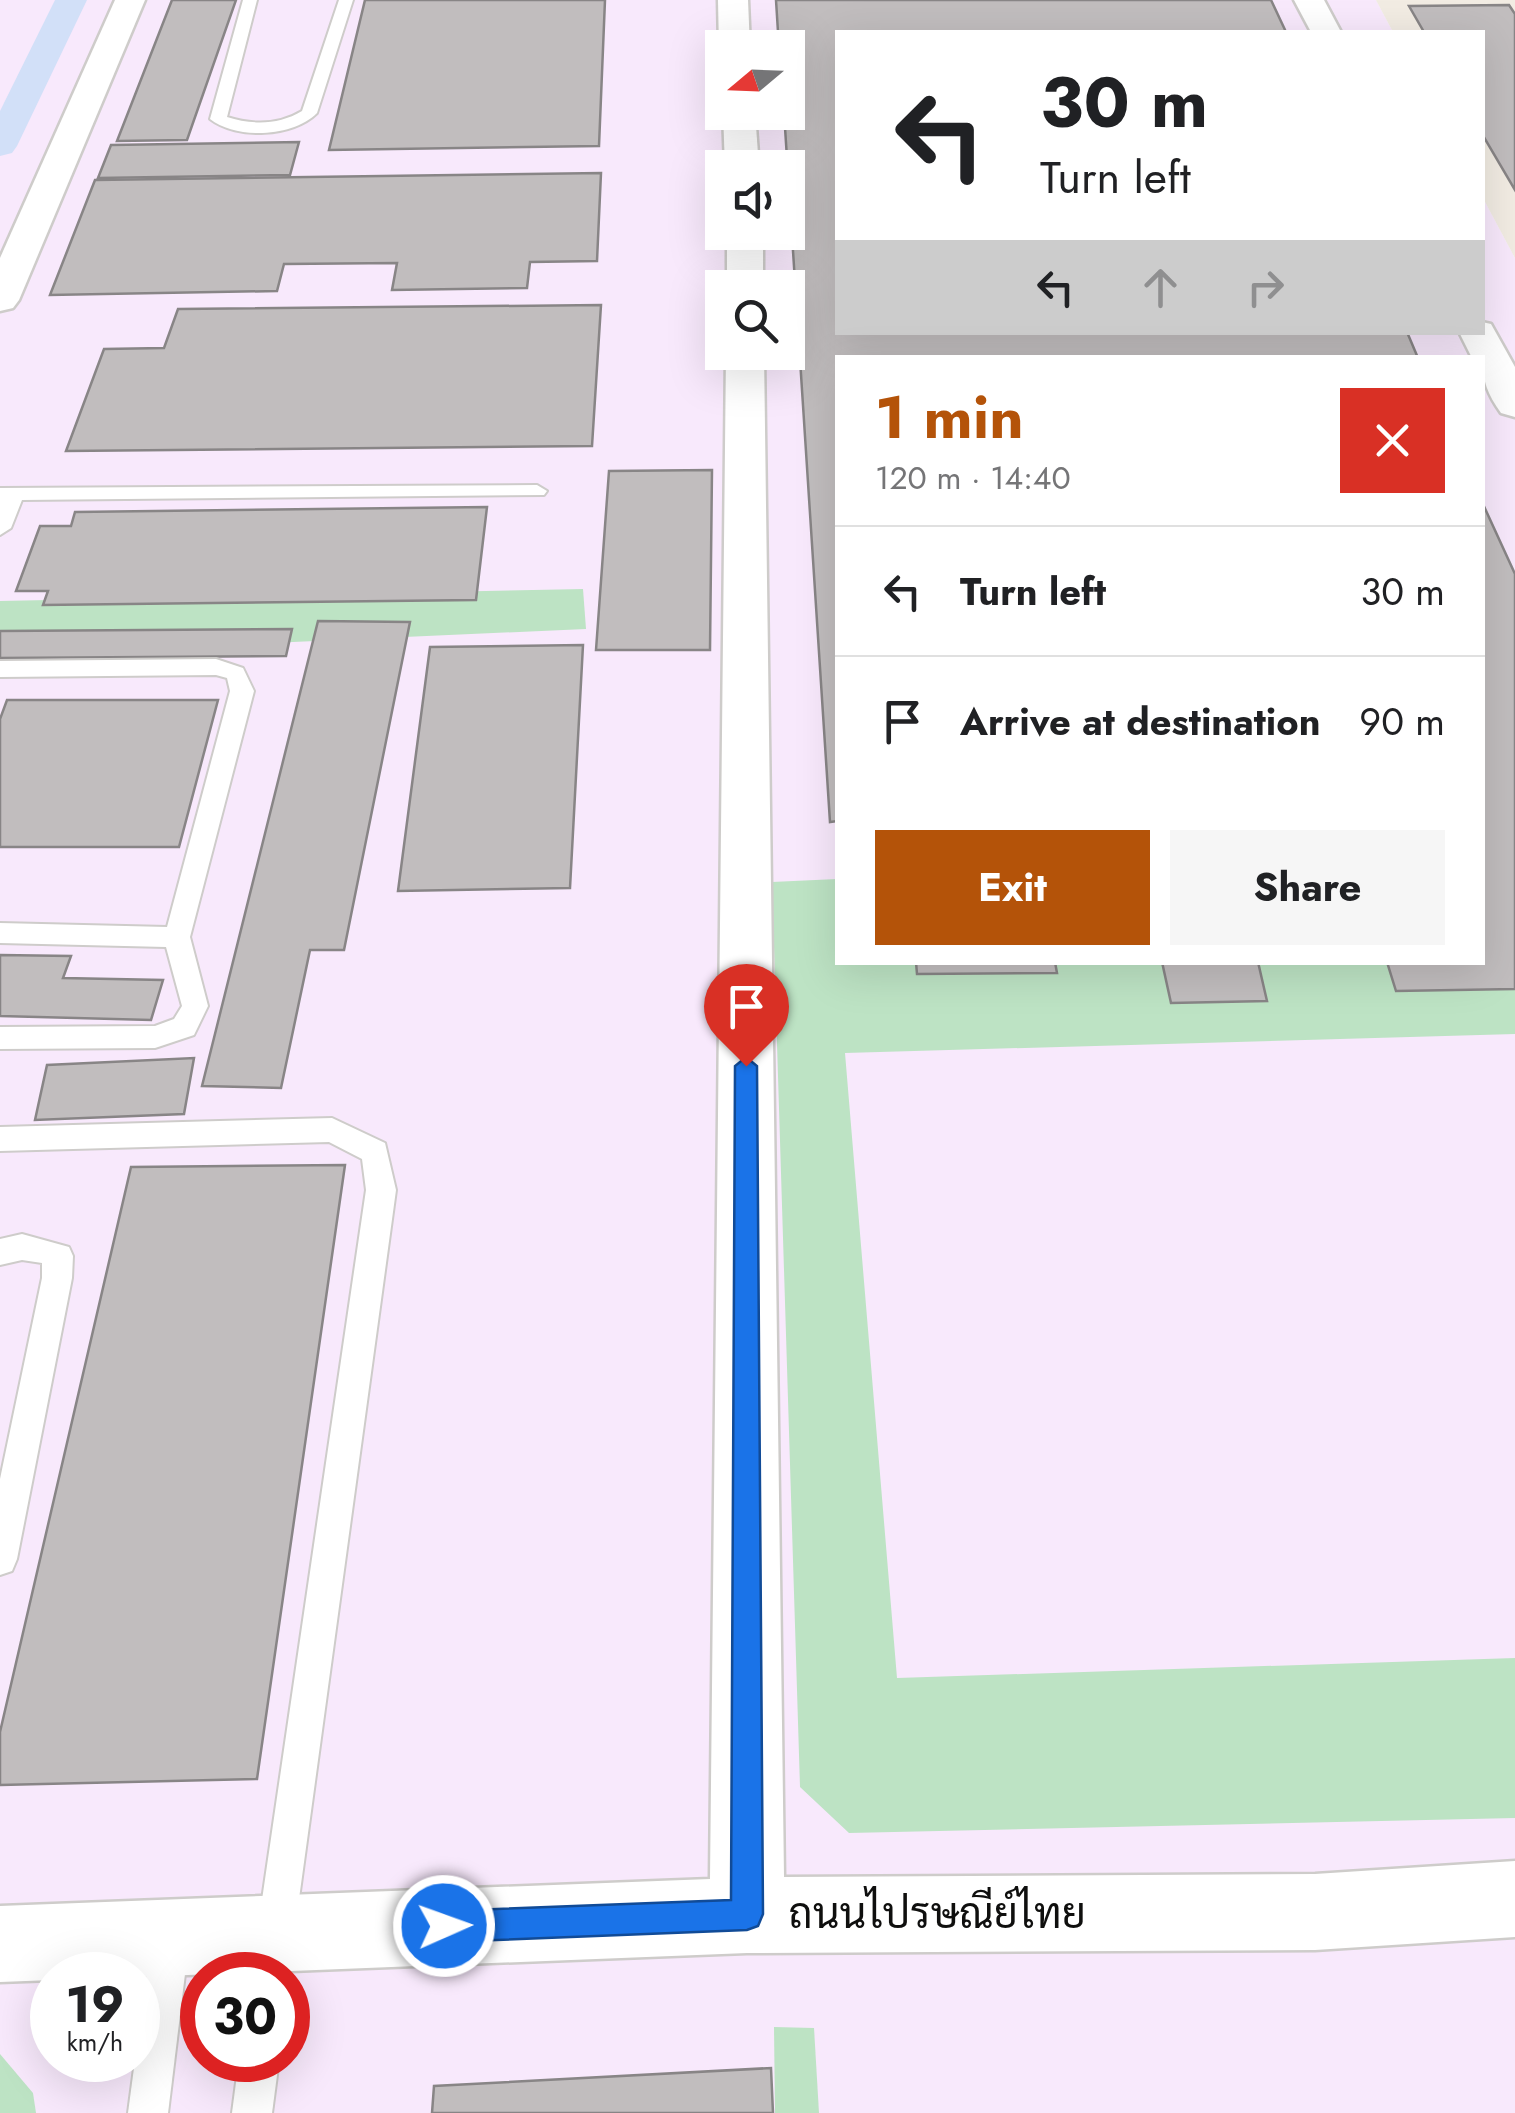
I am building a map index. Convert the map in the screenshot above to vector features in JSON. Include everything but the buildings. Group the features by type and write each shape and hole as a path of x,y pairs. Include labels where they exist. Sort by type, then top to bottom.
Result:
{"street":[{"path":"0,300 130,0"},
{"path":"733,0 735,30"},
{"path":"1309,0 1325,30"},
{"path":"1480,335 1515,404"},
{"path":"745,370 747,1914"},
{"name":"ถนนไปรษณีย์ไทย","path":"297,1952 747,1914 1315,1912 1515,1899"},
{"name":"ถนนไปรษณีย์ไทย","path":"0,1944 170,1938 260,1952"}],"lane":[{"path":"250,0 218,119 237,127 278,126 299,121 310,113 346,0"},
{"path":"0,528 7,494 537,491"},
{"path":"0,668 231,668 240,677 242,690 177,937 195,1006 184,1028 155,1037 0,1038"},
{"path":"0,933 177,937"},
{"path":"0,1139 332,1130 374,1152 381,1190 273,1952"},
{"path":"0,1252 13,1247 40,1248 58,1256 57,1278 0,1559"},
{"path":"148,2113 170,1938"},
{"path":"252,2113 256,2082"}],"shaded area":[{"path":"0,0 1376,0 1392,30 835,30 835,335 1485,335 1485,202 1515,258 1515,2113 0,2113"},
{"path":"1376,0 1515,0 1515,258 1485,202 1485,30 1392,30"}],"green space":[{"path":"583,589 586,629 0,655 0,601"},
{"path":"1515,845 1515,1034 845,1053 897,1678 1515,1658 1515,1818 849,1833 800,1787 772,882 835,879 835,965 1485,965 1485,951"},
{"path":"774,2027 814,2028 819,2113 775,2113"},
{"path":"0,2054 33,2093 36,2113 0,2113"}],"waterway":[{"path":"0,146 71,0"}],"route":[{"path":"444,1926 747,1914 746,1066"}]}
